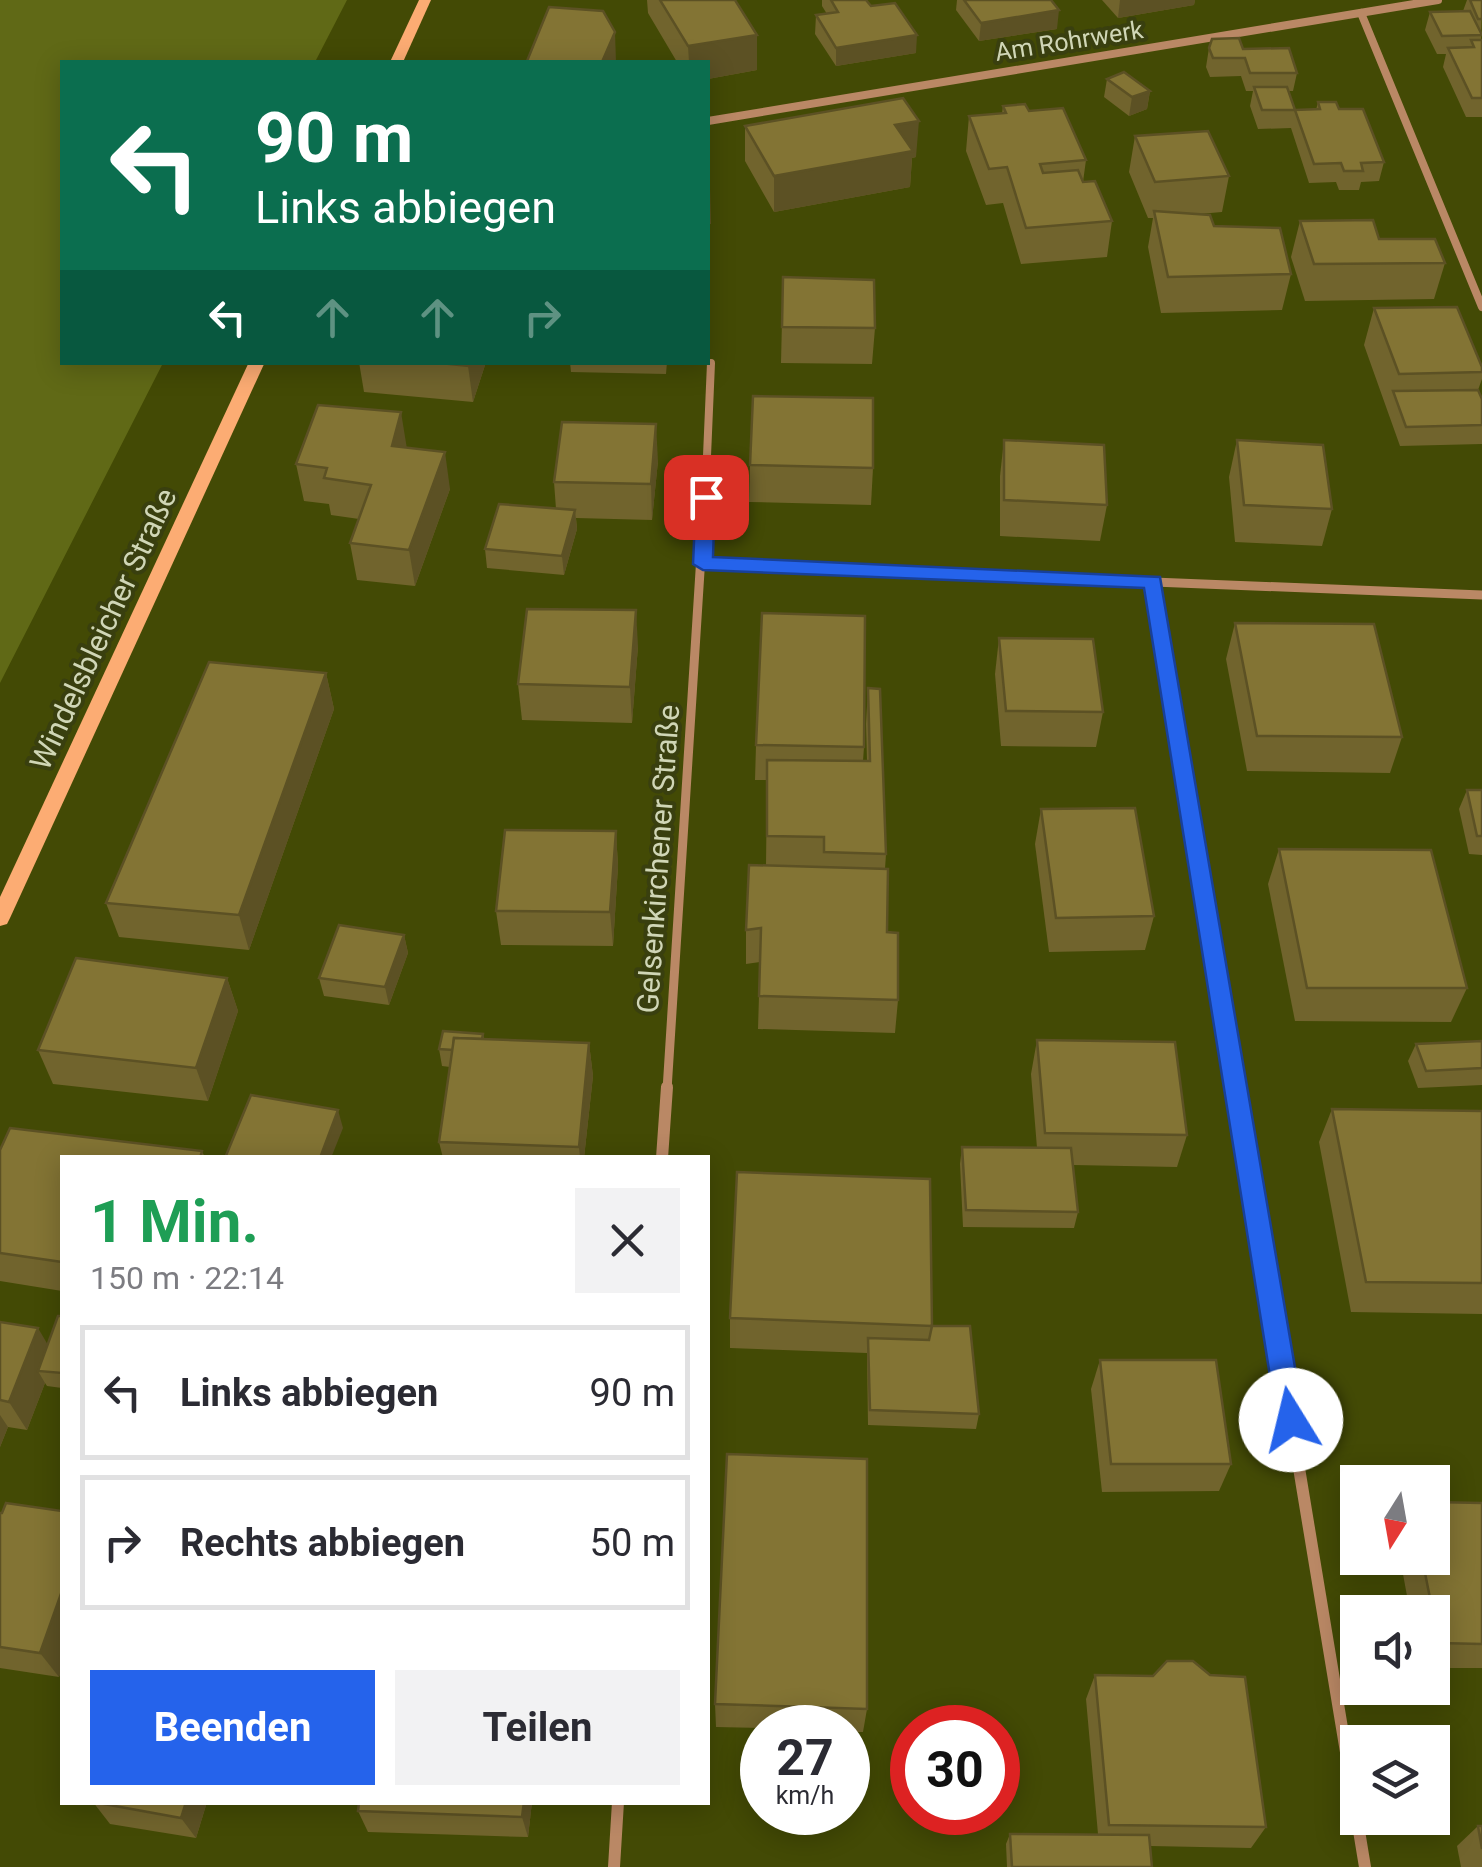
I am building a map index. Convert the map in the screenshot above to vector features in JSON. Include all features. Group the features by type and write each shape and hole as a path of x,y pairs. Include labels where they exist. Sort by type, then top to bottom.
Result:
{"main road":[{"path":"397,60 425,0"},
{"name":"Windelsbleicher Straße","path":"0,918 256,365"}],"street":[{"name":"Am Rohrwerk","path":"710,121 1438,0"},
{"path":"1361,13 1482,308"},
{"name":"Gelsenkirchener Straße","path":"662,1155 703,564 711,363"},
{"path":"703,564 1482,594"},
{"path":"1153,582 1366,1867"},
{"path":"614,1867 618,1805"}],"green space":[{"path":"0,0 347,0 316,60 60,60 60,365 162,365 0,683"}],"building":[{"path":"660,0 735,0 757,35 688,46"},
{"path":"831,0 866,0 871,6 895,3 917,35 836,48 816,15 838,12"},
{"path":"964,0 1051,0 1059,10 981,23"},
{"path":"1470,0 1482,0 1482,19 1478,19"},
{"path":"549,7 603,11 615,32 603,60 527,60"},
{"path":"1470,11 1482,35 1442,36 1430,12"},
{"path":"1239,38 1243,49 1289,48 1297,73 1250,73 1245,58 1213,58 1209,48 1212,39"},
{"path":"1471,40 1482,40 1482,98 1472,98 1448,48 1474,47"},
{"path":"1124,72 1150,91 1132,97 1107,79"},
{"path":"1254,87 1287,87 1295,110 1262,110"},
{"path":"903,98 919,121 895,125 913,151 774,176 745,126"},
{"path":"1318,102 1336,102 1339,109 1363,109 1384,162 1361,163 1363,171 1344,171 1341,163 1314,164 1295,110 1320,109"},
{"path":"1025,104 1029,111 1063,108 1086,160 1040,164 1043,173 1078,170 1083,182 1095,181 1112,221 1026,228 1007,167 989,169 969,116 1006,113 1003,106"},
{"path":"1208,131 1229,176 1155,182 1135,136"},
{"path":"1154,211 1210,215 1214,226 1280,228 1291,274 1168,277"},
{"path":"1373,220 1379,239 1435,239 1445,263 1314,264 1300,221"},
{"path":"783,277 874,280 875,328 782,327"},
{"path":"1457,307 1482,372 1399,374 1374,308"},
{"path":"1478,390 1482,425 1406,427 1393,391"},
{"path":"753,396 873,398 873,468 750,465"},
{"path":"318,405 401,412 392,446 445,452 409,550 350,543 371,485 324,478 327,468 296,464"},
{"path":"562,422 656,424 651,484 554,482"},
{"path":"1004,440 1104,445 1107,505 1004,500"},
{"path":"1237,440 1323,445 1332,509 1244,505"},
{"path":"499,504 575,510 562,556 485,549"},
{"path":"527,609 636,610 630,687 518,684"},
{"path":"762,613 865,616 864,747 756,745"},
{"path":"1235,623 1374,624 1402,737 1257,736"},
{"path":"999,638 1093,639 1103,712 1006,711"},
{"path":"209,662 326,673 239,915 106,903"},
{"path":"868,688 880,689 886,854 824,852 824,837 767,836 767,760 870,761"},
{"path":"1467,790 1482,790 1482,836 1477,836"},
{"path":"1135,808 1154,916 1056,918 1041,809"},
{"path":"505,830 616,831 610,912 496,911"},
{"path":"1279,849 1431,850 1467,988 1307,988"},
{"path":"749,865 888,869 887,932 898,933 898,1000 759,996 761,928 746,930"},
{"path":"339,925 404,935 385,987 319,978"},
{"path":"76,958 227,978 196,1068 38,1050"},
{"path":"443,1031 483,1034 482,1039 454,1038 453,1050 439,1049"},
{"path":"454,1038 589,1043 579,1147 439,1142"},
{"path":"1037,1040 1175,1042 1187,1135 1045,1133"},
{"path":"1482,1041 1482,1068 1426,1071 1416,1044"},
{"path":"251,1095 338,1110 321,1155 226,1155"},
{"path":"1332,1109 1482,1111 1482,1283 1366,1282"},
{"path":"10,1128 202,1151 201,1155 60,1155 60,1262 0,1253 0,1150"},
{"path":"962,1147 1071,1148 1078,1212 966,1210"},
{"path":"737,1172 930,1179 932,1326 730,1318"},
{"path":"58,1316 60,1316 60,1373 38,1371"},
{"path":"0,1322 38,1328 9,1402 0,1400"},
{"path":"932,1326 970,1326 979,1414 870,1410 868,1338 929,1340"},
{"path":"1100,1360 1216,1360 1231,1464 1111,1464"},
{"path":"727,1454 867,1459 867,1705 715,1704"},
{"path":"1450,1502 1482,1503 1482,1644 1450,1643 1450,1595 1429,1595 1425,1575 1450,1575"},
{"path":"6,1503 60,1511 60,1597 40,1653 0,1647 2,1513"},
{"path":"1167,1661 1193,1661 1210,1675 1245,1677 1266,1827 1109,1825 1095,1675 1153,1676"},
{"path":"110,1805 185,1805 181,1818"},
{"path":"359,1805 524,1805 522,1817 358,1811"},
{"path":"1010,1835 1149,1835 1152,1867 1012,1867"}],"route":[{"path":"706,497 703,564 1153,582 1291,1420"}]}
